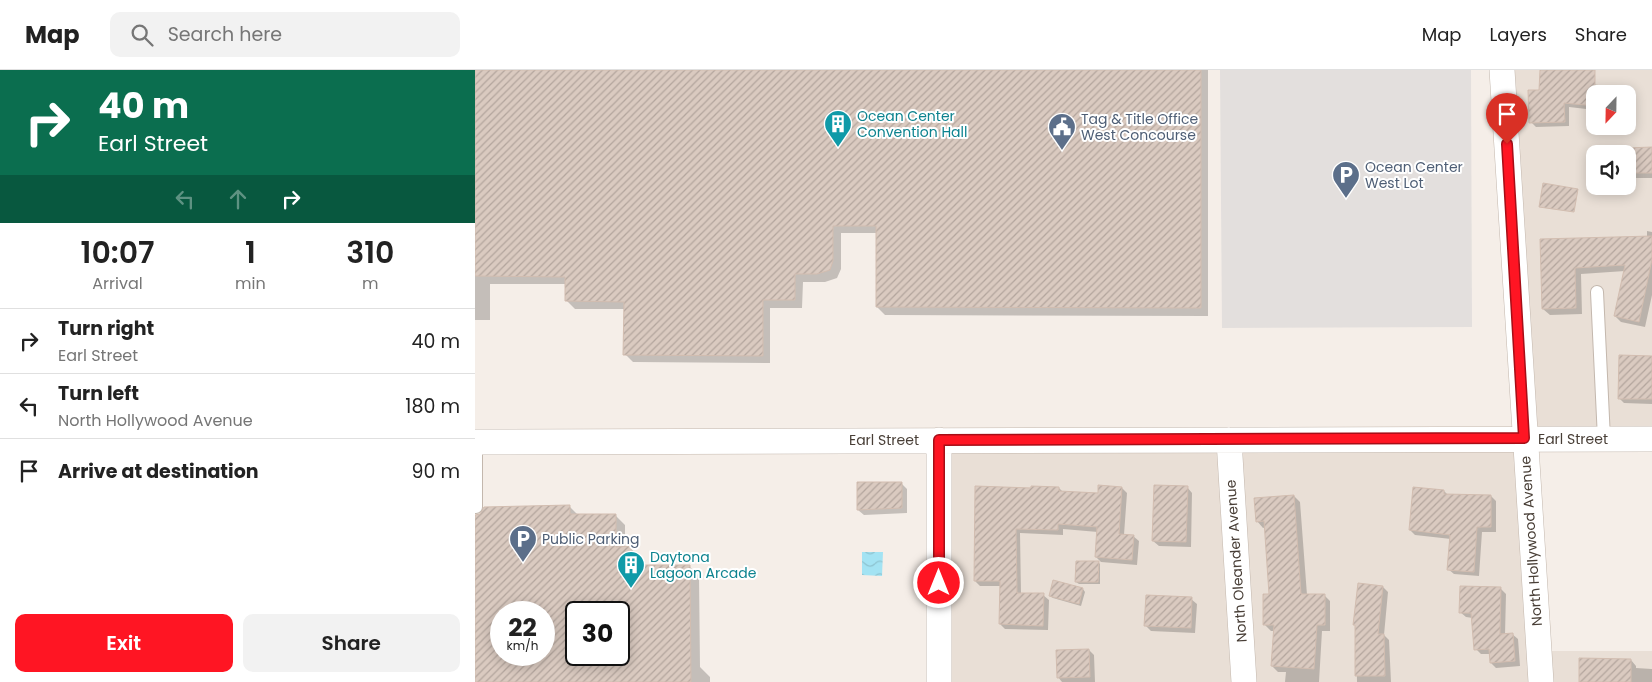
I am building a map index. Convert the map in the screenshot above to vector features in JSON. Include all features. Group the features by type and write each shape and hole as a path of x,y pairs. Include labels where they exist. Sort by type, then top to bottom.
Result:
{"street":[{"name":"North Hollywood Avenue","path":"1502,70 1541,682"},
{"name":"Earl Street","path":"475,442 1652,439"},
{"path":"939,440 939,682"},
{"name":"North Oleander Avenue","path":"1229,440 1244,682"}],"lane":[{"path":"1597,292 1604,439"},
{"path":"475,442 476,507"}],"shaded area":[{"name":"Ocean Center West Lot","path":"1220,70 1471,70 1472,327 1222,328"},
{"path":"1514,70 1652,70 1652,426 1535,426"},
{"path":"1514,451 1529,682 1256,682 1241,453"},
{"path":"950,452 1218,453 1233,682 951,682"},
{"path":"1550,651 1652,651 1652,682 1552,682"}],"water":[{"path":"862,552 883,552 882,576 862,575"}],"building":[{"name":"Ocean Center Convention Hall","path":"475,70 1201,70 1201,308 876,307 876,226 833,226 833,261 830,270 817,274 795,274 795,300 763,300 763,356 623,355 624,302 565,301 565,277 475,276"},
{"path":"1540,70 1595,70 1595,85 1586,85 1586,105 1564,103 1565,122 1529,123 1528,90 1539,90"},
{"path":"1652,147 1652,173 1636,173 1636,148"},
{"path":"1543,183 1578,189 1574,212 1539,207"},
{"path":"1652,236 1652,259 1639,322 1614,316 1625,265 1575,268 1576,308 1542,309 1540,239"},
{"path":"1619,355 1652,356 1652,399 1618,399"},
{"path":"857,482 902,482 902,508 857,510"},
{"path":"1098,485 1122,487 1119,534 1134,535 1132,560 1095,557 1097,527 1058,524 1058,530 1016,529 1017,593 1044,593 1043,626 999,624 1000,581 974,581 975,486 1059,487 1059,491 1098,493"},
{"path":"1154,485 1188,486 1186,542 1152,541"},
{"path":"1413,487 1444,490 1444,494 1491,495 1491,527 1477,527 1474,572 1447,570 1450,535 1409,530"},
{"path":"1294,495 1301,594 1325,594 1325,625 1317,625 1314,669 1271,666 1274,625 1263,625 1263,594 1269,594 1264,521 1256,522 1254,498"},
{"path":"570,505 570,514 616,514 616,547 631,546 631,565 690,565 691,682 475,682 475,515 480,514 484,507"},
{"path":"1076,561 1099,561 1098,582 1075,582"},
{"path":"1053,580 1083,588 1079,604 1049,596"},
{"path":"1358,583 1383,586 1378,634 1384,634 1385,676 1355,676 1355,625 1353,625"},
{"path":"1460,586 1501,587 1500,634 1513,633 1515,661 1490,663 1489,649 1474,650 1471,613 1459,613"},
{"path":"1146,595 1192,597 1191,628 1144,626"},
{"path":"1089,649 1090,677 1057,678 1056,650"},
{"path":"1579,658 1631,659 1631,682 1579,682"}],"place":[{"name":"Ocean Center Convention Hall","path":"838,148"},
{"name":"Tag & Title Office West Concourse","path":"1062,151"},
{"name":"Ocean Center West Lot","path":"1346,199"},
{"name":"Public Parking","path":"523,563"},
{"name":"Daytona Lagoon Arcade","path":"631,589"}],"route":[{"path":"939,583 939,440 1524,438 1507,144"}]}
